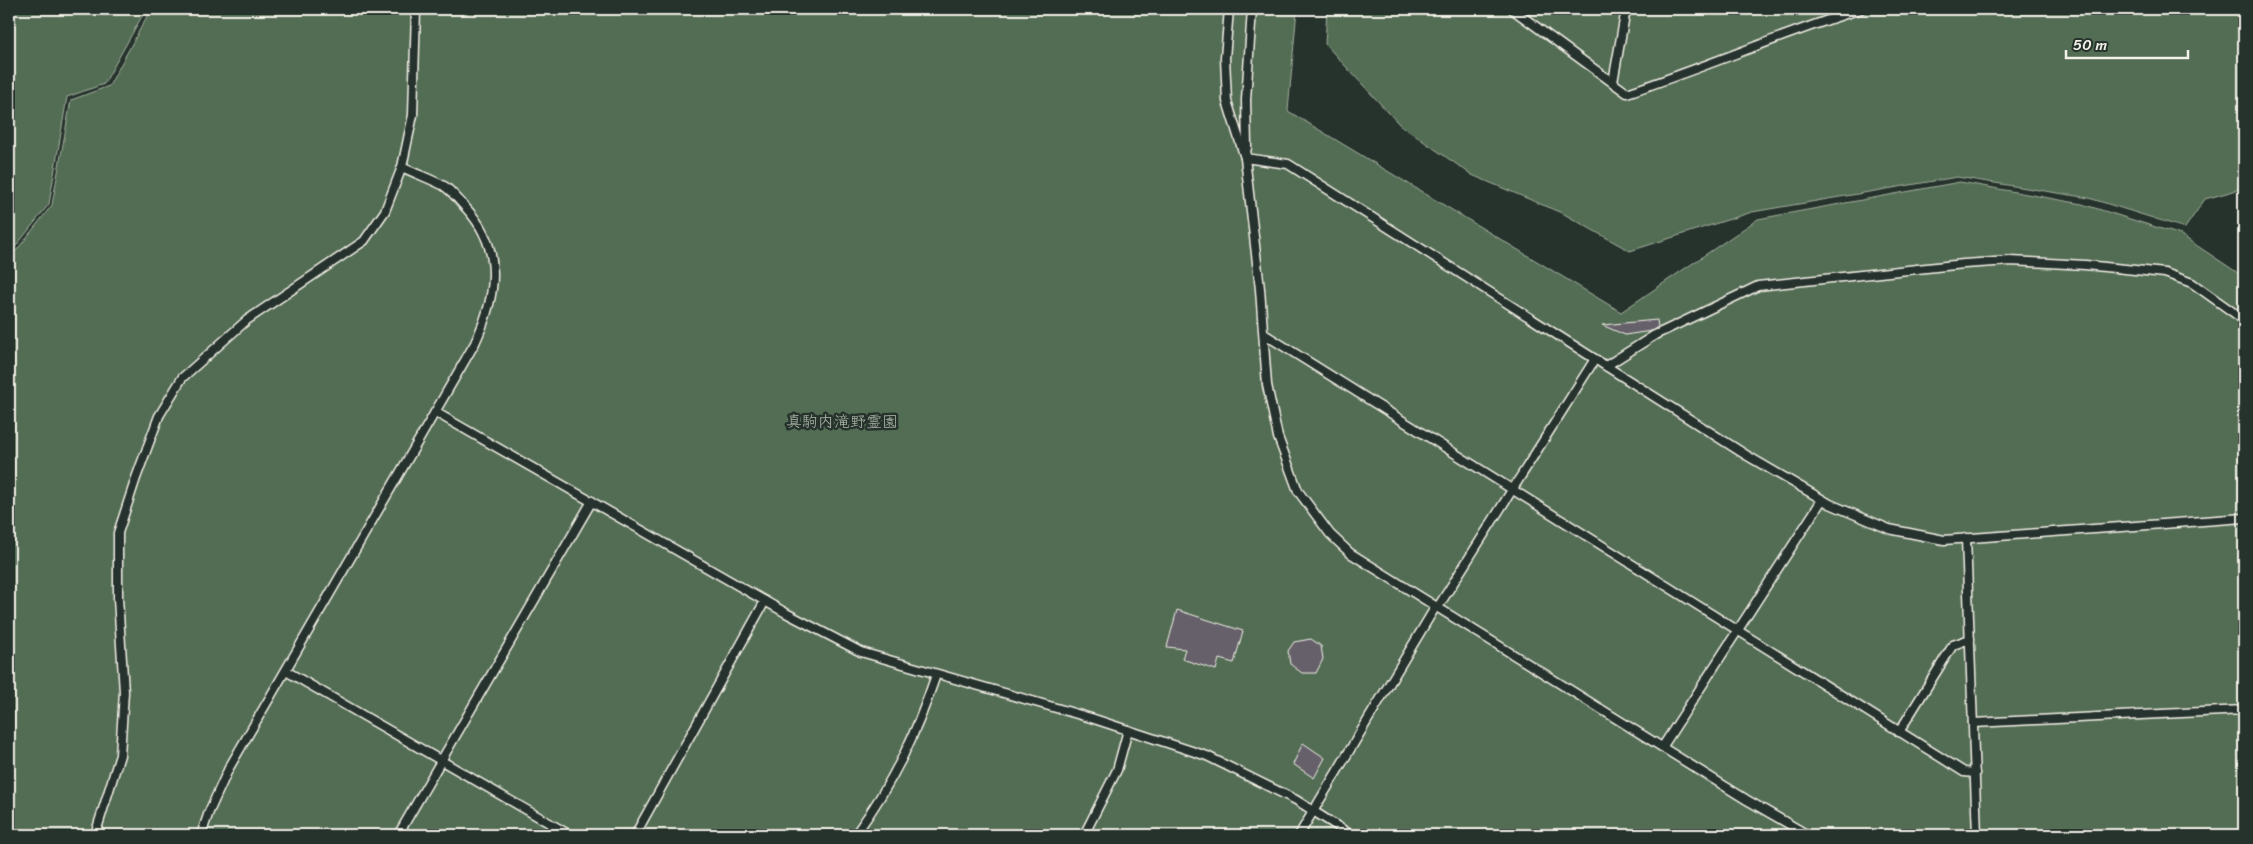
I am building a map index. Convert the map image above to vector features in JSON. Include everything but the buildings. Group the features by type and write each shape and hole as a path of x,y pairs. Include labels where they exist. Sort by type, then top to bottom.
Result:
{"lane":[{"path":"96,835 120,755 124,692 118,598 118,533 159,416 182,378 247,320 364,242 385,211 402,167 413,115 416,9"},
{"path":"1228,9 1225,58 1227,102 1245,158 1264,334 1267,386 1278,437 1298,491 1330,534 1350,553 1747,800 1808,835"},
{"path":"1245,158 1247,147 1246,100 1252,9"},
{"path":"1512,9 1627,93 1688,73 1792,31 1861,9"},
{"path":"1613,82 1626,9"},
{"path":"1245,158 1288,164 1606,366 1822,500 1889,529 1944,540 2244,518"},
{"path":"201,835 208,812 230,768 487,318 494,281 489,243 471,214 445,187 402,167"},
{"path":"1606,366 1655,335 1758,286 1964,264 2010,261 2084,265 2165,273 2192,283 2244,320"},
{"path":"1264,334 1899,732 1964,772 1975,773"},
{"path":"1299,835 1437,606 1595,359"},
{"path":"435,412 765,601 861,652 1128,730 1207,756 1314,811 1351,835"},
{"path":"1663,746 1822,500"},
{"path":"398,835 592,501"},
{"path":"1966,538 1978,835"},
{"path":"635,835 765,601"},
{"path":"1899,732 1952,645 1970,639"},
{"path":"286,671 570,835"},
{"path":"855,835 905,755 920,723 936,675"},
{"path":"1973,723 2244,710"},
{"path":"1084,835 1117,770 1128,730"}],"green space":[{"path":"9,9 146,9 104,84 67,97 49,204 9,255"},
{"name":"真駒内滝野霊園","path":"151,9 1297,9 1288,111 1621,312 1758,219 1960,182 2082,204 2181,235 2244,277 2244,835 9,835 9,260 52,205 71,100 109,86"},
{"path":"1327,9 2244,9 2244,188 2205,199 2185,228 2089,198 1957,177 1752,212 1630,251 1564,214 1472,175 1400,125 1325,44"}]}
